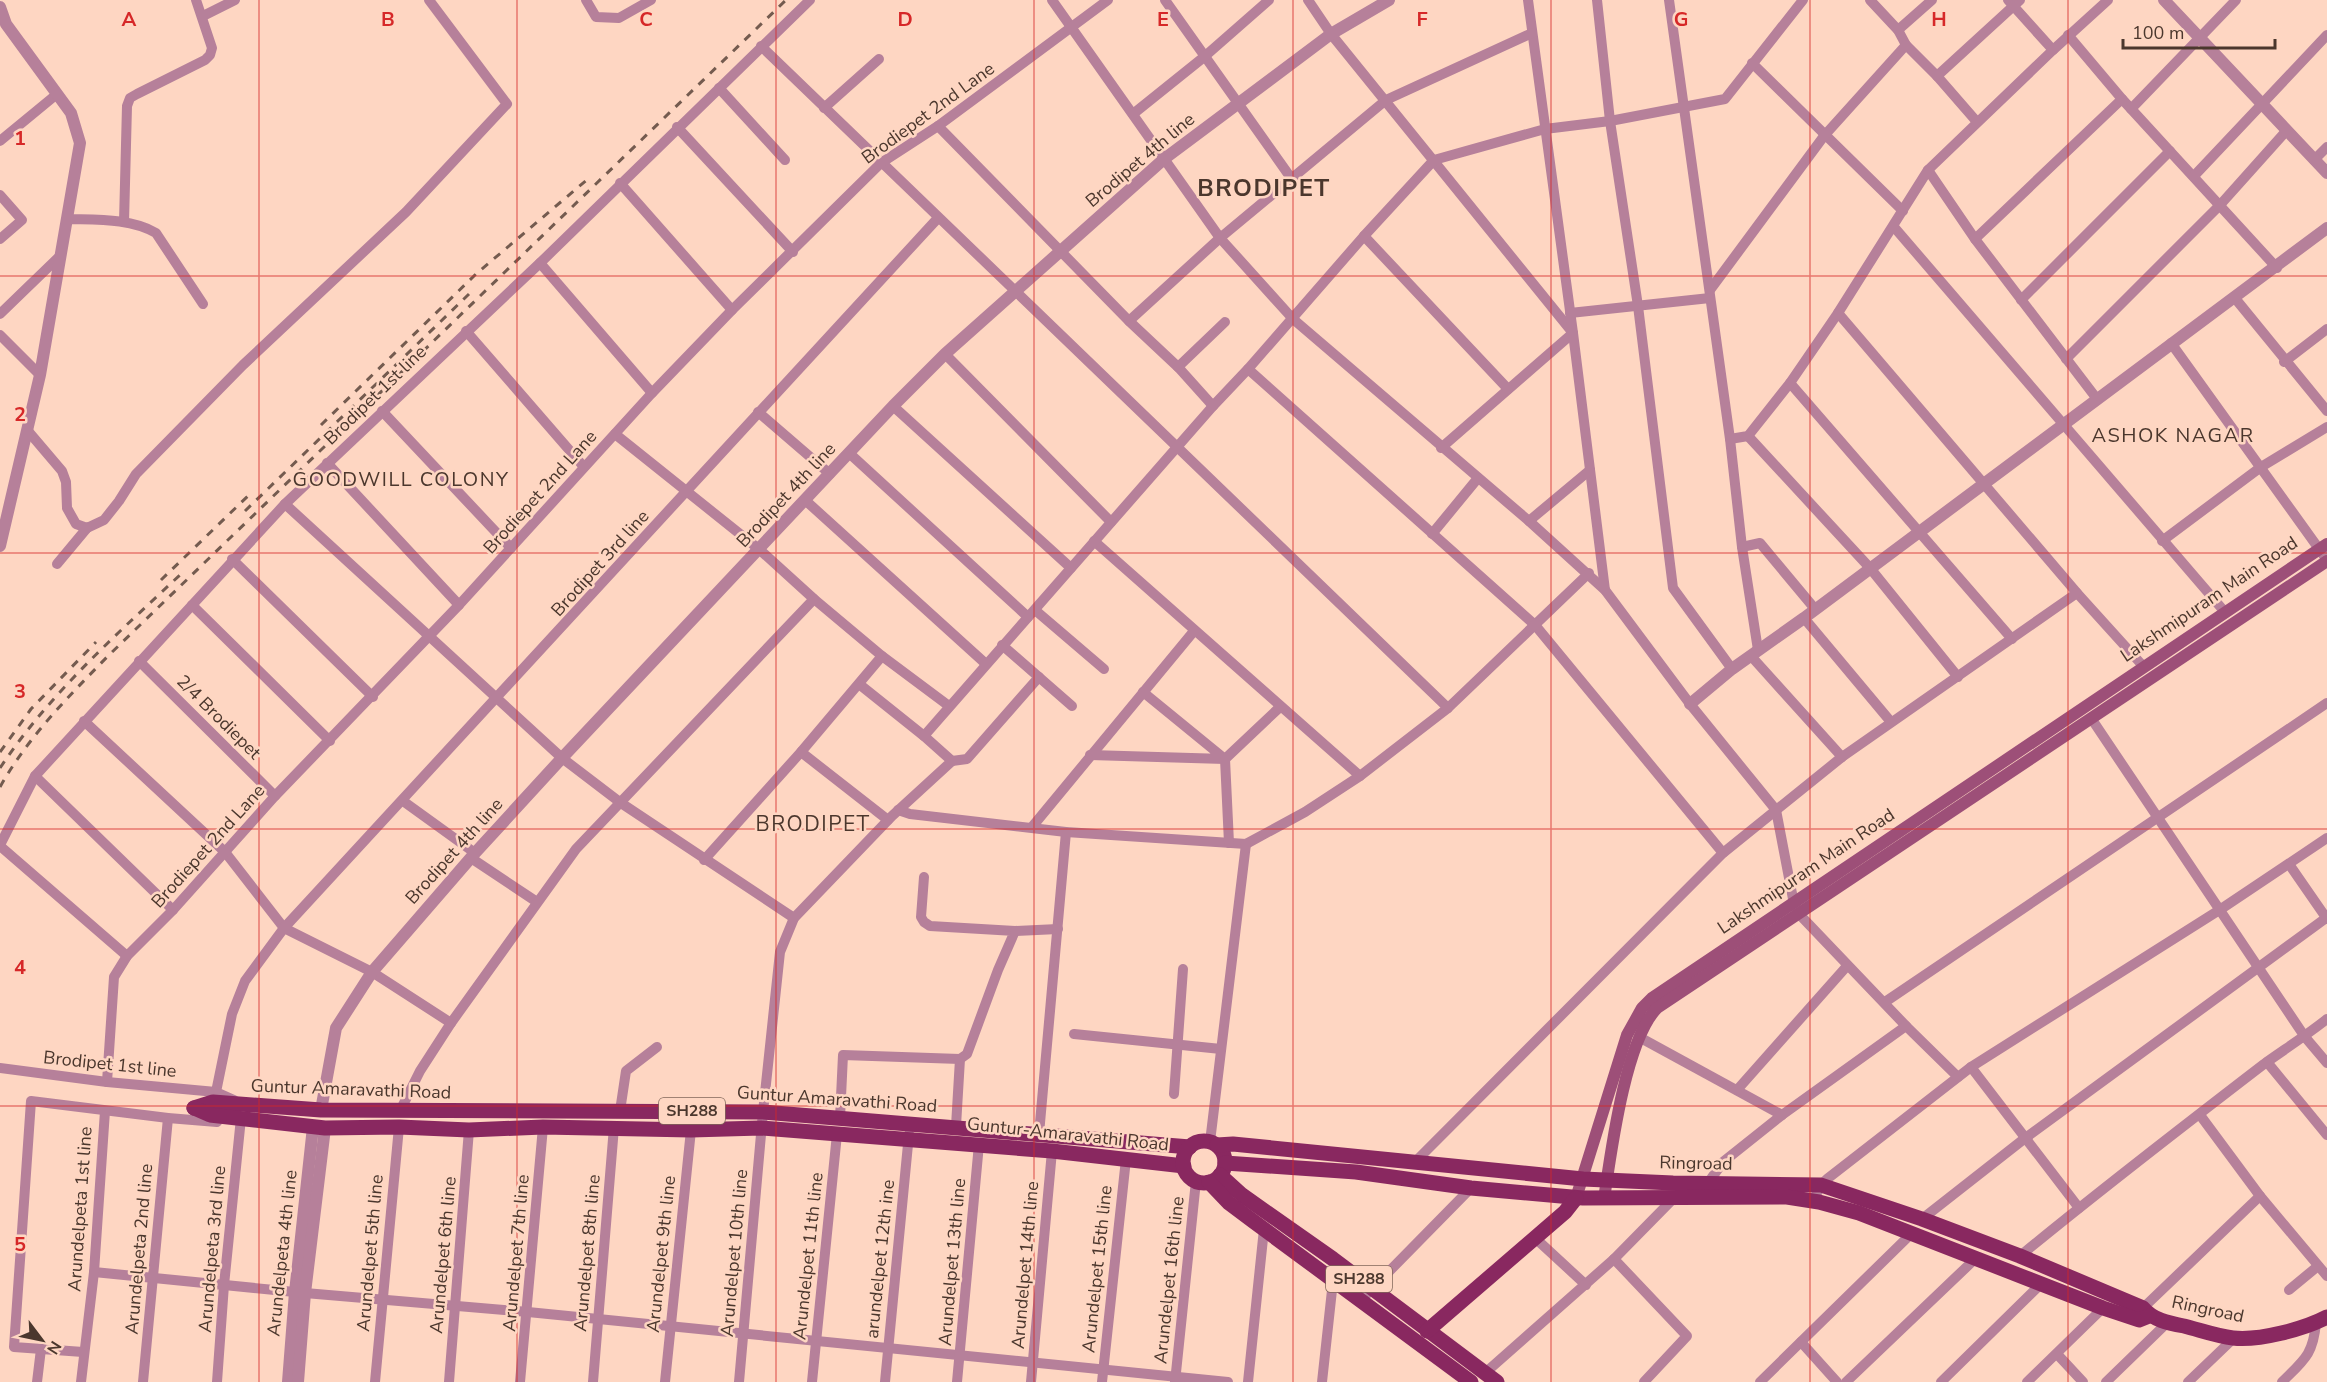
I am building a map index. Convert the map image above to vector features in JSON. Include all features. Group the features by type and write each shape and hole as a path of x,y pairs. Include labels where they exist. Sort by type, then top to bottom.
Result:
{"main road":[{"name":"Lakshmipuram Main Road","path":"1604,1199 1617,1120 1633,1053 1644,1024 1657,1008 2143,666 2323,547"},
{"name":"Lakshmipuram Main Road","path":"1427,1331 1565,1212 1576,1198 1627,1035 1642,1008 1652,998 1796,909 2091,718 2327,561"},
{"name":"Guntur Amaravathi Road","path":"194,1108 213,1102 242,1116 321,1110 473,1112 547,1109 620,1112 763,1112 838,1126 909,1130 956,1126 1190,1147"},
{"name":"SH288","path":"242,1116 319,1128 399,1127 469,1130 614,1127 691,1130 838,1126"},
{"name":"Guntur-Amaravathi Road","path":"909,1130 980,1144 1184,1166"},
{"name":"SH288","path":"1190,1147 1196,1143 1213,1144 1222,1150 1213,1176 1229,1203 1471,1382"},
{"name":"Ringroad","path":"1213,1144 1233,1144 1583,1179 1821,1185 1922,1219 2020,1256 2168,1322 2234,1338 2259,1337 2321,1320"},
{"path":"1184,1166 1186,1152 1190,1147"},
{"name":"SH288","path":"1184,1166 1187,1173 1213,1176 1242,1195 1491,1377"},
{"name":"Ringroad","path":"1213,1176 1356,1172 1472,1188 1576,1198 1787,1197 1814,1201 1859,1213 2139,1320 2146,1312"}],"street":[{"path":"124,222 127,105 130,99 137,94 205,60 210,55 212,48 196,0"},
{"path":"203,16 235,0"},
{"path":"57,564 87,528 104,520 120,501 136,474 243,365 406,212 507,104 429,0"},
{"path":"586,0 596,17 619,18 651,0"},
{"name":"Brodipet 1st line","path":"0,846 35,776 232,559 327,463 540,263 677,127 810,0"},
{"path":"1052,0 1220,238 1293,319 1441,448 1530,521 1605,590 1690,704 1776,810 1796,909 1847,966 1958,1077"},
{"name":"Brodiepet 2nd Lane","path":"107,1082 114,977 128,956 173,910 275,796 373,697 652,393 732,310 881,164 938,126 1108,0"},
{"path":"1165,0 1291,178"},
{"path":"1133,114 1204,57 1269,0"},
{"path":"1308,0 1330,34 1386,99 1573,333"},
{"name":"Brodipet 4th line","path":"321,1110 336,1028 372,972 473,855 562,758 894,406 945,354 1164,159 1330,34 1389,0"},
{"path":"1528,0 1605,590"},
{"path":"1597,0 1610,121 1638,306 1673,588 1732,669"},
{"path":"1669,0 1730,438 1755,653 1842,757"},
{"path":"924,736 1213,406 1434,160 1545,129 1610,121 1725,99 1803,0"},
{"path":"1870,0 1898,30 1906,45 1977,122"},
{"path":"1898,30 1932,0"},
{"path":"1730,438 1748,436 1790,383 1894,227 1928,170 2068,35 2108,0"},
{"path":"2164,0 2327,173"},
{"path":"2131,109 2236,0"},
{"path":"1937,76 2014,2 2053,50"},
{"path":"0,7 3,23 71,113 80,143 40,375 0,546"},
{"path":"1129,321 1220,238 1386,99 1532,33"},
{"path":"2068,35 2121,99 2277,268"},
{"path":"2194,176 2327,35"},
{"path":"1570,313 1638,306 1710,294 1824,136 1906,45"},
{"path":"761,46 1448,708"},
{"path":"824,108 879,59"},
{"path":"1752,63 1903,211"},
{"path":"719,88 785,159"},
{"path":"0,141 57,94"},
{"path":"1975,239 2121,99"},
{"path":"938,126 1129,321 1178,367 1213,406"},
{"path":"677,127 793,252"},
{"path":"2066,359 2220,205 2287,130"},
{"path":"2314,159 2327,147"},
{"path":"2021,300 2170,152"},
{"path":"1928,170 1975,239 2097,399"},
{"path":"620,183 732,310"},
{"path":"0,195 22,220 0,239"},
{"name":"Brodipet 3rd line","path":"216,1092 232,1014 245,981 284,928 938,218"},
{"path":"67,219 124,222 145,226 156,233 203,304"},
{"path":"1894,227 2224,611"},
{"path":"1690,704 1732,669 1804,618 2171,343 2277,268 2327,228"},
{"path":"1364,236 1508,389"},
{"path":"0,314 61,255"},
{"path":"540,263 652,393"},
{"path":"2234,297 2284,362 2327,411"},
{"path":"1838,313 2076,593 2143,666"},
{"path":"1178,367 1225,322"},
{"path":"2284,362 2327,329"},
{"path":"466,331 584,467"},
{"path":"1441,448 1573,333"},
{"path":"0,335 40,375"},
{"path":"2171,343 2261,467 2323,547 2327,561"},
{"path":"945,354 1111,522"},
{"path":"1248,369 1535,626 1723,854"},
{"path":"1790,383 2012,639"},
{"path":"894,406 1071,568"},
{"path":"382,411 511,548"},
{"path":"758,412 830,474"},
{"path":"2162,541 2261,467 2327,427"},
{"path":"28,431 62,471 66,482 68,508 76,524 87,528"},
{"path":"615,434 760,549 814,599 882,656 949,706"},
{"path":"1748,436 1870,568 1958,677"},
{"path":"849,453 1032,614 1104,669"},
{"path":"327,463 459,605"},
{"path":"1530,521 1590,470"},
{"path":"1432,534 1478,478"},
{"path":"805,500 986,664"},
{"path":"285,504 562,758 621,803 794,918 897,810 952,761 967,759 1039,677"},
{"path":"1094,541 1360,776"},
{"path":"1742,547 1760,543 1815,609"},
{"path":"232,559 373,697"},
{"path":"897,810 910,814 1066,832 1246,844 1305,812 1360,776 1448,708 1589,573"},
{"path":"1414,1162 1723,854 1842,757 2076,593"},
{"path":"400,1111 420,1071 451,1023 576,849 814,599"},
{"path":"192,605 330,741"},
{"path":"1804,618 1891,722"},
{"path":"1032,827 1194,631"},
{"path":"1002,645 1072,706"},
{"path":"704,860 801,753 882,656"},
{"name":"2/4 Brodiepet","path":"139,661 275,796"},
{"path":"859,684 952,761"},
{"path":"1143,692 1225,759 1229,843"},
{"path":"1885,1002 2327,703"},
{"path":"1090,755 1225,759 1280,707"},
{"path":"2091,718 2305,1037 2327,1063"},
{"path":"84,721 225,852 284,928 372,972 451,1023"},
{"path":"801,753 888,820"},
{"path":"35,776 173,910"},
{"path":"403,801 537,902"},
{"path":"1039,1134 1066,832"},
{"path":"1814,1201 1821,1185 1971,1067 2221,909 2327,838"},
{"path":"1213,1144 1221,1049 1246,844"},
{"path":"0,846 128,956"},
{"path":"1922,1219 2024,1139 2326,919 2289,864"},
{"path":"924,877 921,917 930,926 1015,931 1058,929"},
{"name":"Arundelpet 10th line","path":"739,1382 761,1128 780,952 794,918"},
{"path":"956,1126 960,1059 967,1054 1015,931"},
{"path":"1737,1090 1847,966"},
{"path":"1174,1094 1183,969"},
{"path":"2020,1256 2267,1062 2305,1037 2327,1019"},
{"path":"1708,1183 1723,1162 1782,1115 1906,1026"},
{"path":"1074,1034 1221,1049"},
{"path":"1639,1036 1782,1115"},
{"path":"620,1112 626,1071 657,1047"},
{"name":"Arundelpet 11th line","path":"812,1382 843,1055 960,1059"},
{"path":"2267,1062 2327,1135"},
{"path":"1971,1067 2079,1208"},
{"name":"Brodipet 1st line","path":"0,1068 107,1082 216,1092 242,1116"},
{"path":"84,1352 14,1347 31,1101 168,1118 242,1116"},
{"name":"Arundelpeta 1st line","path":"81,1382 94,1272 105,1111"},
{"path":"2200,1115 2260,1196 2327,1276"},
{"name":"Arundelpeta 3rd line","path":"217,1382 224,1285 242,1116"},
{"name":"Arundelpeta 2nd line","path":"143,1382 168,1118"},
{"name":"Arundelpet 5th line","path":"375,1382 399,1127"},
{"name":"Arundelpet 7th line","path":"520,1382 543,1127"},
{"name":"Arundelpet 8th line","path":"593,1382 614,1127"},
{"name":"Arundelpeta 4th line","path":"288,1382 319,1128"},
{"name":"Arundelpet 6th line","path":"448,1382 469,1130"},
{"name":"Arundelpet 9th line","path":"665,1382 691,1130"},
{"name":"arundelpet 12th ine","path":"885,1382 909,1130"},
{"name":"Arundelpet 13th line","path":"957,1382 980,1144"},
{"name":"Arundelpet 14th line","path":"1031,1382 1052,1151"},
{"name":"Arundelpet 15th line","path":"1101,1382 1126,1159"},
{"name":"Arundelpet 16th line","path":"1176,1379 1213,1176"},
{"path":"1360,1301 1472,1188"},
{"path":"2146,1312 2260,1196"},
{"path":"1491,1377 1673,1199"},
{"path":"1248,1382 1264,1229"},
{"path":"1760,1382 1911,1234"},
{"path":"1534,1237 1586,1284"},
{"path":"1614,1258 1687,1336 1644,1382"},
{"path":"1846,1382 1976,1258"},
{"path":"2289,1290 2318,1266"},
{"path":"94,1272 300,1293 528,1312 1103,1368 1176,1379 1228,1382"},
{"path":"1322,1382 1333,1281"},
{"path":"1941,1382 2043,1283"},
{"name":"Arundelpeta 4th line","path":"298,1382 300,1293"},
{"path":"2026,1382 2103,1308"},
{"path":"2282,1382 2308,1355 2321,1320"},
{"path":"2106,1382 2168,1322"},
{"path":"2188,1382 2234,1338"},
{"path":"1801,1342 1837,1382"},
{"path":"38,1382 41,1349"},
{"path":"2057,1354 2083,1382"}],"railway":[{"path":"0,787 36,734 108,656 786,0"},
{"path":"321,425 476,274 589,178"},
{"path":"245,511 469,294"},
{"path":"161,580 250,494"},
{"path":"0,768 19,741 62,690 181,574"},
{"path":"0,752 31,709 96,642"}],"district":[{"name":"BRODIPET","path":"1264,188"},
{"name":"ASHOK NAGAR","path":"2173,435"},
{"name":"GOODWILL COLONY","path":"401,479"},
{"name":"BRODIPET","path":"813,824"}]}
